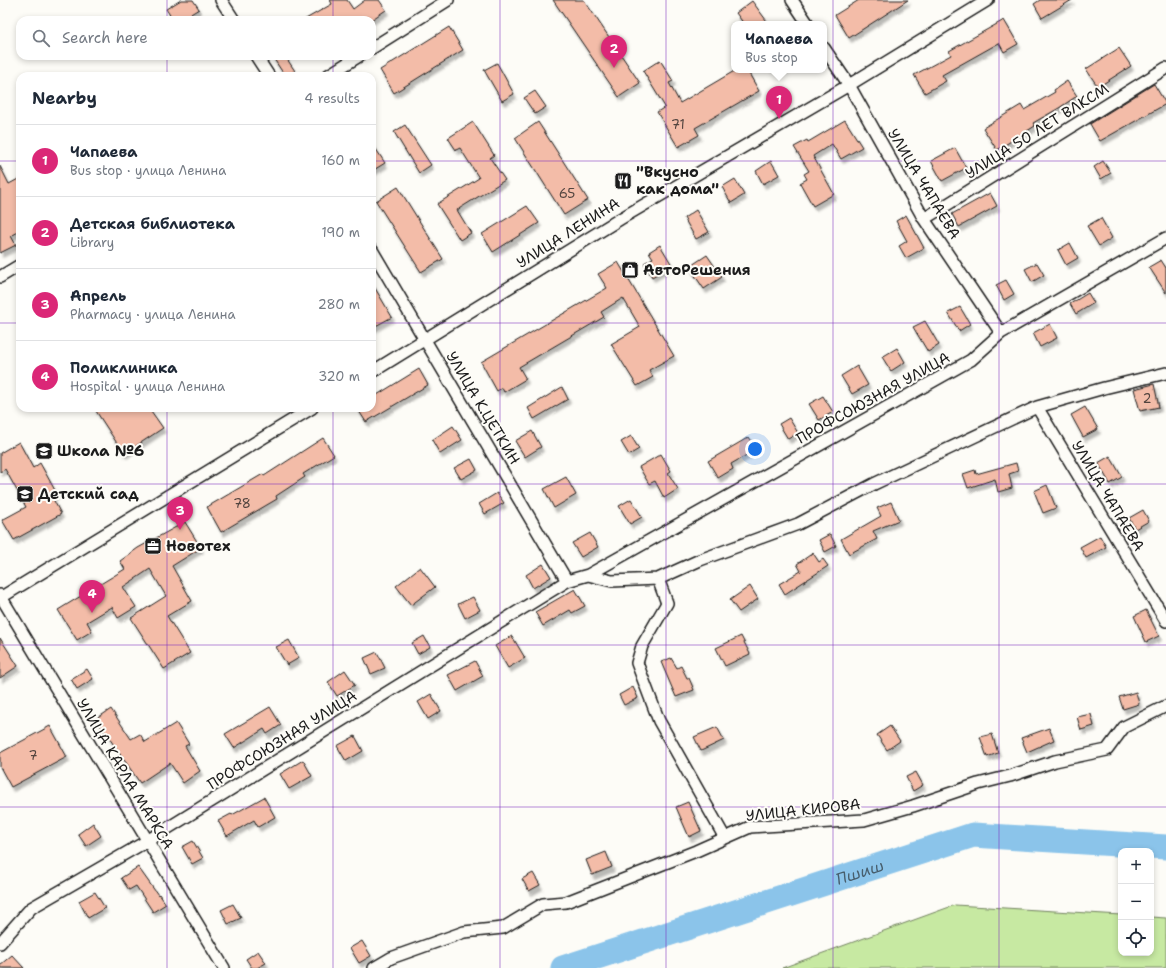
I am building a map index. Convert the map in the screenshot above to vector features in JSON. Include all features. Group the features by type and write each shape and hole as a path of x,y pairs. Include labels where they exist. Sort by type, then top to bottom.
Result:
{"street":[{"path":"221,0 231,16"},
{"path":"376,45 448,0"},
{"path":"792,0 806,21"},
{"name":"УЛИЦА ЛЕНИНА","path":"376,370 620,219 849,85 988,0"},
{"name":"УЛИЦА ЧАПАЕВА","path":"827,52 849,85 924,219 1001,333"},
{"path":"259,60 266,72"},
{"path":"333,72 353,60"},
{"name":"УЛИЦА 50 ЛЕТ ВЛКСМ","path":"924,219 1166,68"},
{"name":"ПРОФСОЮЗНАЯ УЛИЦА","path":"0,942 31,908 147,841 567,581 588,575 971,360 1001,333 1166,238"},
{"name":"УЛИЦА К.ЦЕТКИН","path":"376,257 567,581"},
{"path":"0,277 16,267"},
{"name":"ПРОФСОЮЗНАЯ УЛИЦА","path":"588,575 612,581 658,579 700,560 798,524 874,484 1037,407 1104,388 1166,373"},
{"name":"УЛИЦА ЧАПАЕВА","path":"1037,407 1166,621"},
{"path":"0,596 305,412"},
{"path":"658,579 667,604 642,646 637,663 658,720 725,838"},
{"name":"УЛИЦА КАРЛА МАРКСА","path":"0,596 224,968"},
{"name":"УЛИЦА КИРОВА","path":"374,968 391,958 464,932 503,928 543,904 566,902 696,851 750,827 864,820 1055,761 1106,750 1124,727 1166,706"}],"green space":[{"path":"955,905 1118,915 1118,956 1154,956 1154,917 1166,918 1166,968 782,968"}],"building":[{"path":"181,0 193,0 199,9 188,16 170,16 166,9"},
{"path":"330,0 347,0 353,9 365,0 379,0 386,10 376,17 311,16 332,4"},
{"path":"553,0 584,0 640,83 619,97"},
{"path":"859,0 908,0 849,38 835,15"},
{"path":"1040,0 1072,0 1042,18 1034,4"},
{"path":"752,1 767,21 742,21 736,13"},
{"path":"1004,20 1018,44 1004,52 999,43 942,75 946,81 925,93 914,75 951,55 949,51"},
{"path":"449,27 463,50 394,93 380,70"},
{"path":"1119,48 1131,66 1098,87 1086,69"},
{"path":"275,60 288,60 295,71 282,72"},
{"path":"660,60 673,81 669,83 680,103 731,73 749,73 759,91 695,128 699,135 678,147 657,112 665,107 643,71"},
{"path":"497,63 514,94 502,101 484,70"},
{"path":"1067,81 1077,96 1033,123 1035,126 997,150 983,128 1021,105 1024,110 1055,92 1054,90"},
{"path":"1154,84 1166,104 1100,141 1090,124"},
{"path":"535,91 546,107 535,114 524,98"},
{"path":"845,120 862,147 841,159 832,144 813,156 834,194 813,206 800,183 807,179 804,174 809,171 794,147 807,140 808,142"},
{"path":"473,122 494,155 490,158 505,180 457,210 471,233 460,240 437,204 479,178 460,148 456,150 448,138"},
{"path":"538,122 588,200 564,215 515,138"},
{"path":"405,125 431,165 419,173 394,132"},
{"path":"955,148 966,168 942,181 931,161"},
{"path":"376,149 385,163 376,169"},
{"path":"771,161 779,175 763,184 756,171"},
{"path":"1103,161 1111,173 1101,179 1094,167"},
{"path":"0,166 9,184 16,180 16,233 11,236 16,245 0,253"},
{"path":"735,179 744,195 731,203 722,187"},
{"path":"398,187 443,259 421,272 376,201"},
{"path":"990,193 997,206 959,227 952,214"},
{"path":"527,206 539,223 493,252 482,234"},
{"path":"696,210 709,232 696,239 684,218"},
{"path":"906,215 924,248 906,258 899,246 907,241 896,221"},
{"path":"1101,218 1112,238 1099,246 1087,226"},
{"path":"1070,243 1078,258 1066,265 1058,250"},
{"path":"660,245 672,265 652,277 644,263 653,258 649,252"},
{"path":"707,255 722,277 704,289 689,267"},
{"path":"1161,260 1166,268 1166,293 1149,267"},
{"path":"618,262 674,356 649,370 653,377 637,386 611,344 640,327 623,298 601,312 604,317 519,367 526,379 504,392 502,388 497,391 481,362 607,288 598,274"},
{"path":"1037,263 1044,275 1032,282 1025,269"},
{"path":"1006,280 1014,294 1004,300 996,285"},
{"path":"376,290 392,317 376,326"},
{"path":"1088,293 1094,303 1076,314 1070,304"},
{"path":"960,307 970,324 959,331 948,313"},
{"path":"925,321 939,345 928,352 913,327"},
{"path":"1050,324 1057,338 1040,347 1033,333"},
{"path":"897,348 905,362 891,371 882,357"},
{"path":"857,366 868,385 852,394 841,376"},
{"path":"419,369 428,385 366,422 360,412 376,412 376,396"},
{"path":"1154,384 1159,407 1140,411 1134,389"},
{"path":"562,387 568,399 534,419 528,408"},
{"path":"823,396 833,412 819,420 809,404"},
{"path":"1085,407 1098,429 1083,437 1071,415"},
{"path":"97,412 152,412 163,428 124,454"},
{"path":"789,418 798,433 788,439 779,424"},
{"path":"453,426 462,440 440,454 432,440"},
{"path":"532,431 541,447 525,457 515,441"},
{"path":"631,436 639,449 629,455 621,442"},
{"path":"749,437 757,449 731,464 733,469 718,478 708,461"},
{"path":"323,438 334,455 303,474 305,477 276,496 277,499 221,532 207,507 263,474 264,476"},
{"path":"19,442 33,468 40,463 57,494 52,497 61,514 14,540 2,520 26,507 5,469 0,472 0,453"},
{"path":"661,454 671,471 668,473 678,489 664,498 655,481 649,484 639,467"},
{"path":"1110,456 1122,477 1110,484 1098,463"},
{"path":"471,459 477,470 461,479 454,468"},
{"path":"1016,463 1018,471 1009,474 1012,488 998,492 995,479 968,488 963,474 975,470 976,474"},
{"path":"566,477 576,495 554,508 544,489"},
{"path":"1047,485 1056,508 1043,513 1034,491"},
{"path":"497,493 504,503 485,514 479,504"},
{"path":"631,499 642,517 630,524 619,506"},
{"path":"891,502 899,520 873,531 877,539 849,554 841,539 881,516 877,508"},
{"path":"1143,510 1149,521 1135,529 1129,518"},
{"path":"185,522 201,548 172,566 192,601 167,616 190,653 164,669 131,618 166,596 150,569 123,587 136,607 118,618 112,607 87,622 92,631 77,640 58,610 125,569 120,561 138,548"},
{"path":"590,533 598,547 581,557 572,543"},
{"path":"830,534 836,546 825,552 819,540"},
{"path":"1100,536 1106,547 1086,558 1080,547"},
{"path":"813,553 819,562 823,559 828,566 785,594 779,584 801,571 797,564"},
{"path":"543,564 551,577 533,588 526,575"},
{"path":"420,567 435,587 411,605 396,586"},
{"path":"750,586 758,599 739,612 730,600"},
{"path":"575,589 585,606 572,613 570,610 543,626 535,612"},
{"path":"473,597 480,610 465,618 458,604"},
{"path":"1146,610 1159,636 1146,642 1134,616"},
{"path":"424,636 430,647 418,654 412,643"},
{"path":"512,636 525,658 508,668 495,646"},
{"path":"741,636 750,654 725,666 716,648"},
{"path":"0,638 18,666 0,678"},
{"path":"289,640 299,658 287,665 276,647"},
{"path":"377,652 385,668 371,674 364,658"},
{"path":"671,658 677,668 681,666 687,678 689,678 694,690 676,697 661,662"},
{"path":"475,661 483,676 457,691 448,675"},
{"path":"87,669 93,679 77,689 71,679"},
{"path":"345,670 355,685 337,696 328,682"},
{"path":"633,687 638,698 624,705 619,695"},
{"path":"1136,692 1139,704 1123,709 1119,697"},
{"path":"431,694 441,711 428,719 418,702"},
{"path":"270,707 281,725 267,734 264,729 234,748 225,734"},
{"path":"111,709 131,739 140,734 145,742 176,723 189,744 185,746 200,771 183,783 170,763 140,783 96,719"},
{"path":"1091,714 1094,726 1081,730 1077,717"},
{"path":"50,726 67,757 11,787 0,767 0,753"},
{"path":"890,726 900,741 887,750 877,735"},
{"path":"717,727 724,740 701,751 694,737"},
{"path":"1049,728 1054,740 1027,752 1021,738"},
{"path":"992,734 998,753 987,757 980,737"},
{"path":"355,736 363,751 346,761 337,746"},
{"path":"303,760 312,776 289,789 280,774"},
{"path":"916,772 923,785 913,791 906,777"},
{"path":"264,797 275,817 258,827 254,820 227,836 218,821"},
{"path":"688,802 701,831 689,837 676,807"},
{"path":"93,823 101,836 86,846 78,834"},
{"path":"193,841 203,858 192,864 182,847"},
{"path":"606,852 612,867 592,875 586,860"},
{"path":"138,867 166,904 153,912 136,886 129,890 121,878"},
{"path":"533,873 540,885 529,891 522,879"},
{"path":"95,892 105,908 88,918 79,901"},
{"path":"233,904 241,918 228,924 221,910"},
{"path":"362,941 371,956 359,963 350,948"},
{"path":"258,951 266,963 257,968 252,968 246,959"},
{"path":"12,955 24,968 0,968 0,965"}],"waterway":[{"name":"Пшиш","path":"563,968 973,835 1166,847"}],"place":[{"name":"Детская библиотека","path":"614,68"},
{"name":"Чапаева","path":"779,119"},
{"name":"\"Вкусно как дома\"","path":"623,181"},
{"name":"АвтоРешения","path":"630,270"},
{"name":"Школа №6","path":"44,451"},
{"name":"Детский сад","path":"25,494"},
{"name":"Апрель","path":"180,530"},
{"name":"Новотех","path":"153,546"},
{"name":"Поликлиника","path":"92,613"}]}
